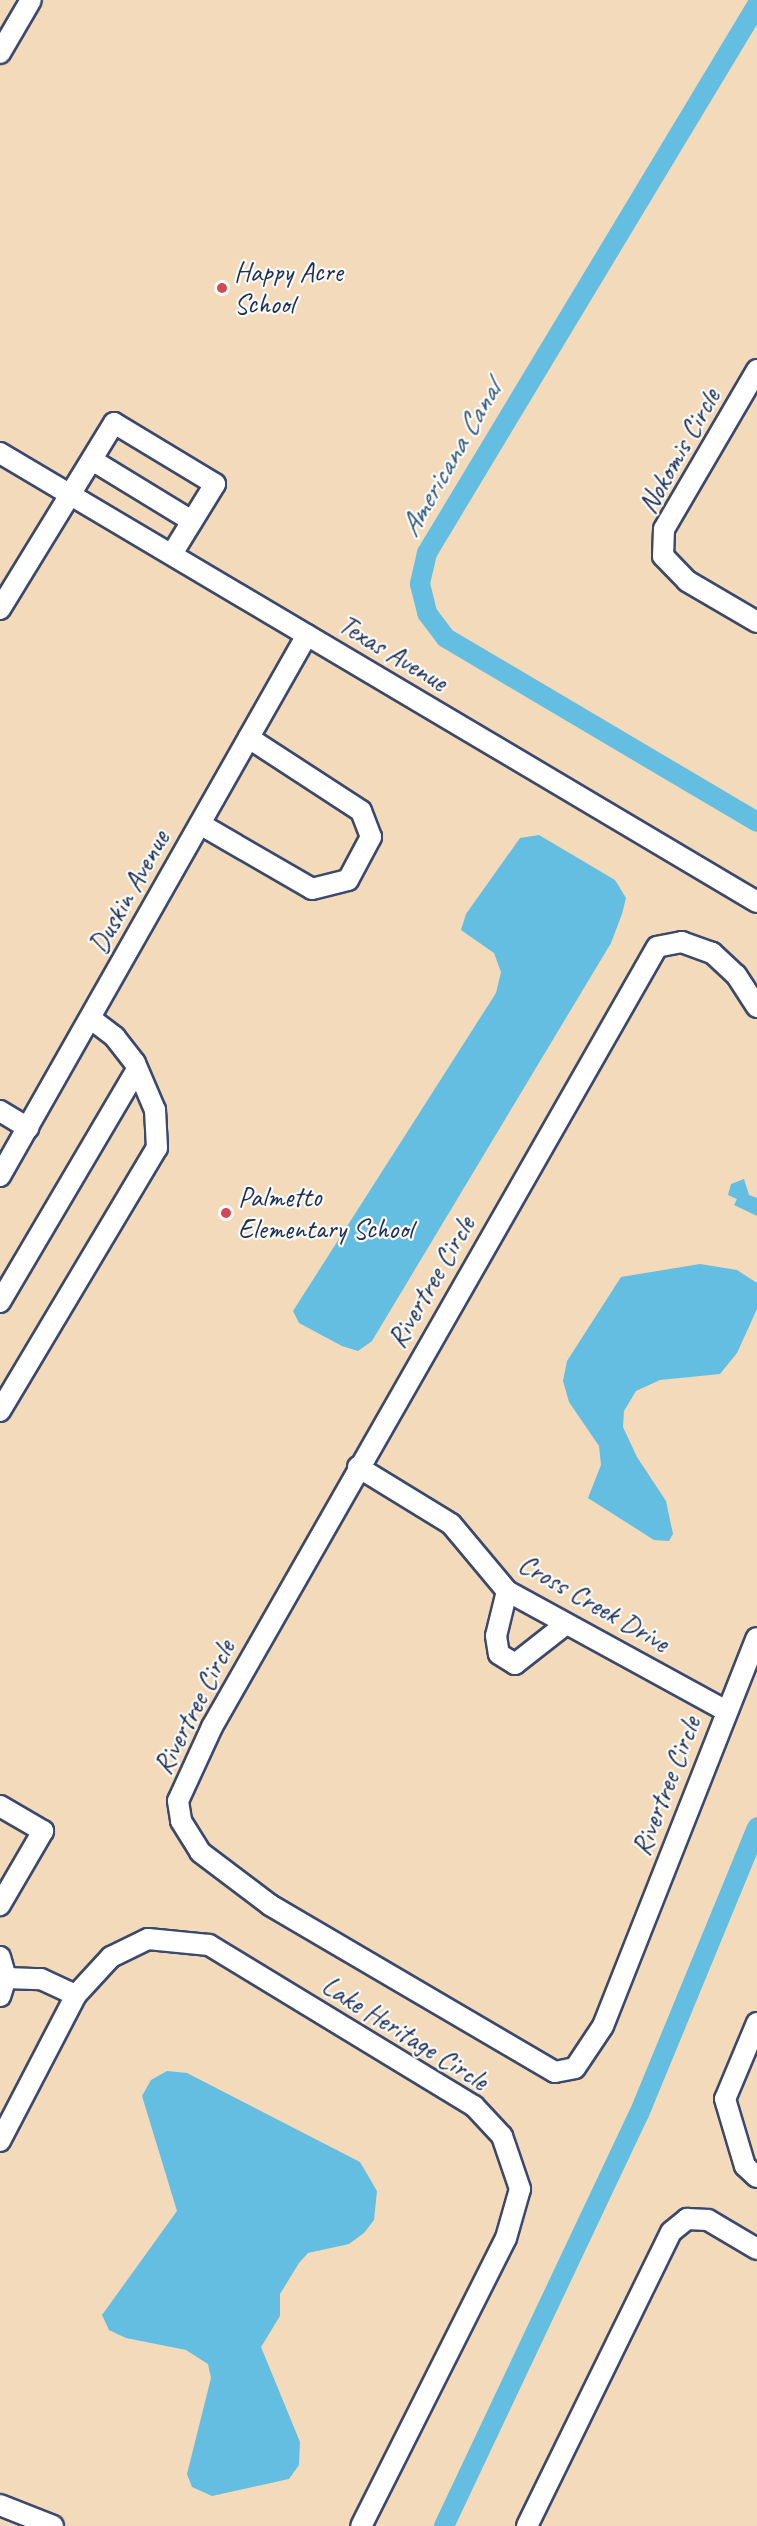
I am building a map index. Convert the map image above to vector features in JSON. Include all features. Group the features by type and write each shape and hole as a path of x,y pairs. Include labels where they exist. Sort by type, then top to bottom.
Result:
{"street":[{"path":"0,52 31,0"},
{"name":"Nokomis Circle","path":"757,370 664,529 663,556 687,581 757,622"},
{"path":"0,609 114,423 215,484 172,554"},
{"name":"Texas Avenue","path":"0,453 757,902"},
{"path":"92,460 192,521"},
{"name":"Duskin Avenue","path":"0,1176 307,635"},
{"path":"200,824 312,889 348,879 371,837 361,811 249,738"},
{"name":"Rivertree Circle","path":"757,1007 736,975 712,953 682,942 657,947 358,1467 212,1727 178,1801 181,1821 200,1852 270,1905 555,2072 574,2068 603,2025 726,1711 757,1638"},
{"path":"0,1411 157,1148 155,1110 137,1069 116,1037 90,1018"},
{"path":"0,1302 137,1069"},
{"path":"0,1111 28,1128"},
{"name":"Cross Creek Drive","path":"358,1467 451,1524 507,1591 726,1711"},
{"path":"507,1591 496,1636 498,1654 515,1664 566,1624"},
{"path":"0,1806 43,1831 7,1879 0,1905"},
{"name":"Lake Heritage Circle","path":"0,2141 76,1995 111,1957 148,1940 209,1945 474,2106 502,2136 520,2189 506,2238 361,2526"},
{"path":"0,1957 3,1987 41,1979 76,1995"},
{"path":"757,2023 725,2099 745,2166 757,2177"},
{"path":"527,2526 671,2232 687,2219 708,2220 757,2249"},
{"path":"0,2505 53,2526"}],"water":[{"path":"539,835 615,880 626,898 611,943 372,1341 358,1351 342,1346 299,1323 293,1311 496,993 501,972 494,953 461,930 466,914 520,838"},
{"path":"744,1179 749,1195 757,1198 757,1216 734,1205 737,1199 728,1195 731,1184"},
{"path":"700,1264 737,1270 757,1283 757,1309 737,1353 720,1374 660,1380 636,1391 624,1411 623,1427 637,1457 666,1501 673,1534 669,1541 654,1540 588,1498 601,1465 599,1446 569,1402 563,1381 567,1361 621,1277"},
{"path":"167,2071 187,2073 360,2162 377,2191 374,2220 364,2233 349,2244 308,2253 299,2263 280,2294 280,2316 261,2347 300,2442 299,2465 289,2479 212,2496 192,2487 187,2474 211,2378 208,2364 186,2350 126,2338 109,2330 102,2315 177,2211 142,2096 151,2080"}],"waterway":[{"name":"Americana Canal","path":"757,5 427,553 420,584 427,613 446,638 757,822"},
{"path":"444,2526 639,2114 757,1827"}],"place":[{"name":"Happy Acre School","path":"222,288"},
{"name":"Palmetto Elementary School","path":"226,1213"}]}
